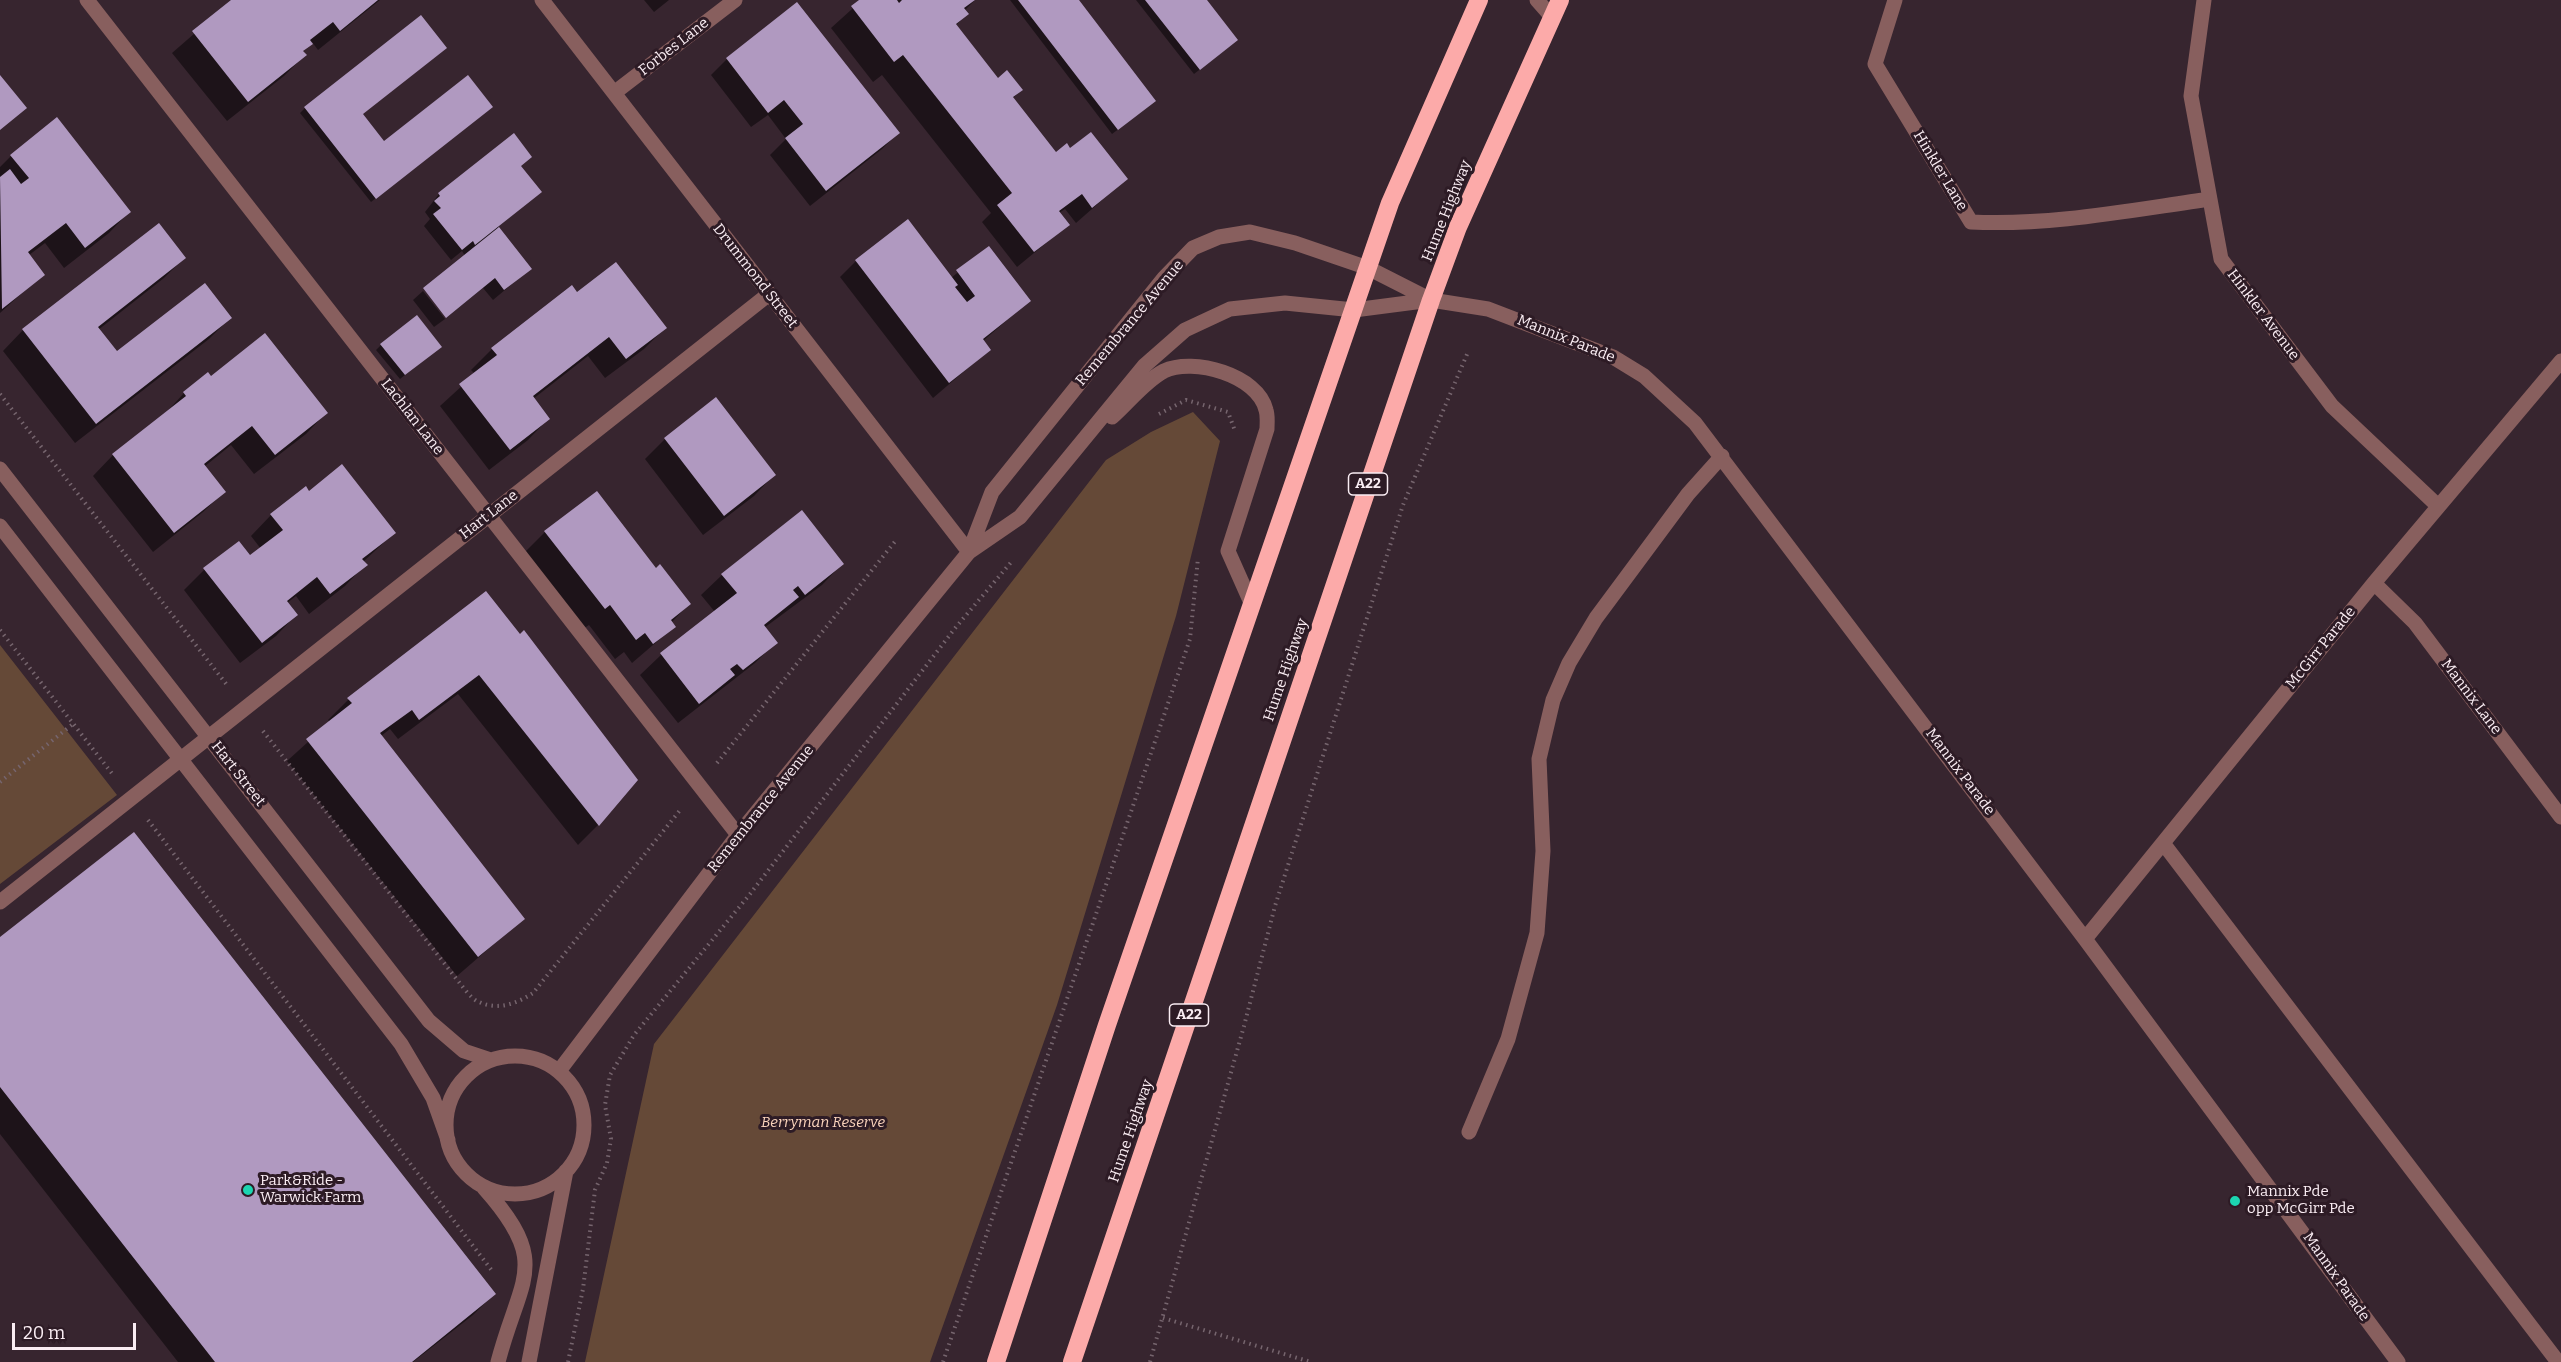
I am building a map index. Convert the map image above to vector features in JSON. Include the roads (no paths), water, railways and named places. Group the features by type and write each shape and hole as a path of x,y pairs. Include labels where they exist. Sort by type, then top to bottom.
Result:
{"highway":[{"path":"996,1362 1107,1025 1390,203 1479,0"},
{"name":"Hume Highway","path":"1072,1362 1431,300 1458,227 1560,0"}],"street":[{"name":"Lachlan Lane","path":"87,0 738,835"},
{"name":"Drummond Street","path":"542,0 969,552"},
{"name":"Forbes Lane","path":"614,93 735,0"},
{"path":"1537,0 1552,17"},
{"name":"Hinkler Lane","path":"1895,0 1875,64 1971,222 2006,224 2076,218 2210,199"},
{"name":"Hinkler Avenue","path":"2204,0 2191,96 2221,259 2332,406 2438,506"},
{"name":"Remembrance Avenue","path":"969,552 992,492 1164,278 1193,248 1219,237 1250,232 1295,243 1368,268"},
{"name":"Mannix Parade","path":"1368,268 1431,300"},
{"name":"Hart Lane","path":"0,903 769,294"},
{"name":"Mannix Parade","path":"1354,310 1431,300 1488,309 1613,357 1644,376 1673,401 1722,456 2085,939 2398,1362"},
{"name":"Remembrance Avenue","path":"559,1071 738,835 969,552 1020,517 1144,366 1185,330 1230,309 1285,303 1354,310"},
{"name":"McGirr Parade","path":"2085,939 2438,506 2561,361"},
{"name":"Remembrance Avenue","path":"1076,449 1162,372 1179,366 1195,365 1212,369 1250,387 1266,410 1267,429 1228,551 1252,605"},
{"path":"1469,1132 1508,1039 1537,933 1542,851 1539,759 1553,700 1573,656 1596,618 1688,494 1722,456"},
{"name":"Hart Street","path":"0,469 429,1021 464,1051 491,1060"},
{"path":"0,526 401,1044 433,1098 460,1166 507,1214 521,1241 526,1262 524,1281 498,1362"},
{"name":"Mannix Lane","path":"2374,584 2415,623 2561,817"},
{"path":"2163,843 2558,1362"},
{"path":"448,1140 446,1121 450,1101 460,1084 474,1070 491,1060 508,1056 527,1057 544,1062 559,1071 574,1088 582,1109 584,1131 579,1152 566,1171 549,1186 527,1193 504,1193 482,1186"},
{"path":"529,1362 566,1171"}],"place":[{"name":"Park&Ride - Warwick Farm","path":"248,1190"},
{"name":"Mannix Pde opp McGirr Pde","path":"2235,1201"}],"park label":[{"name":"Berryman Reserve","path":"823,1123"}]}
